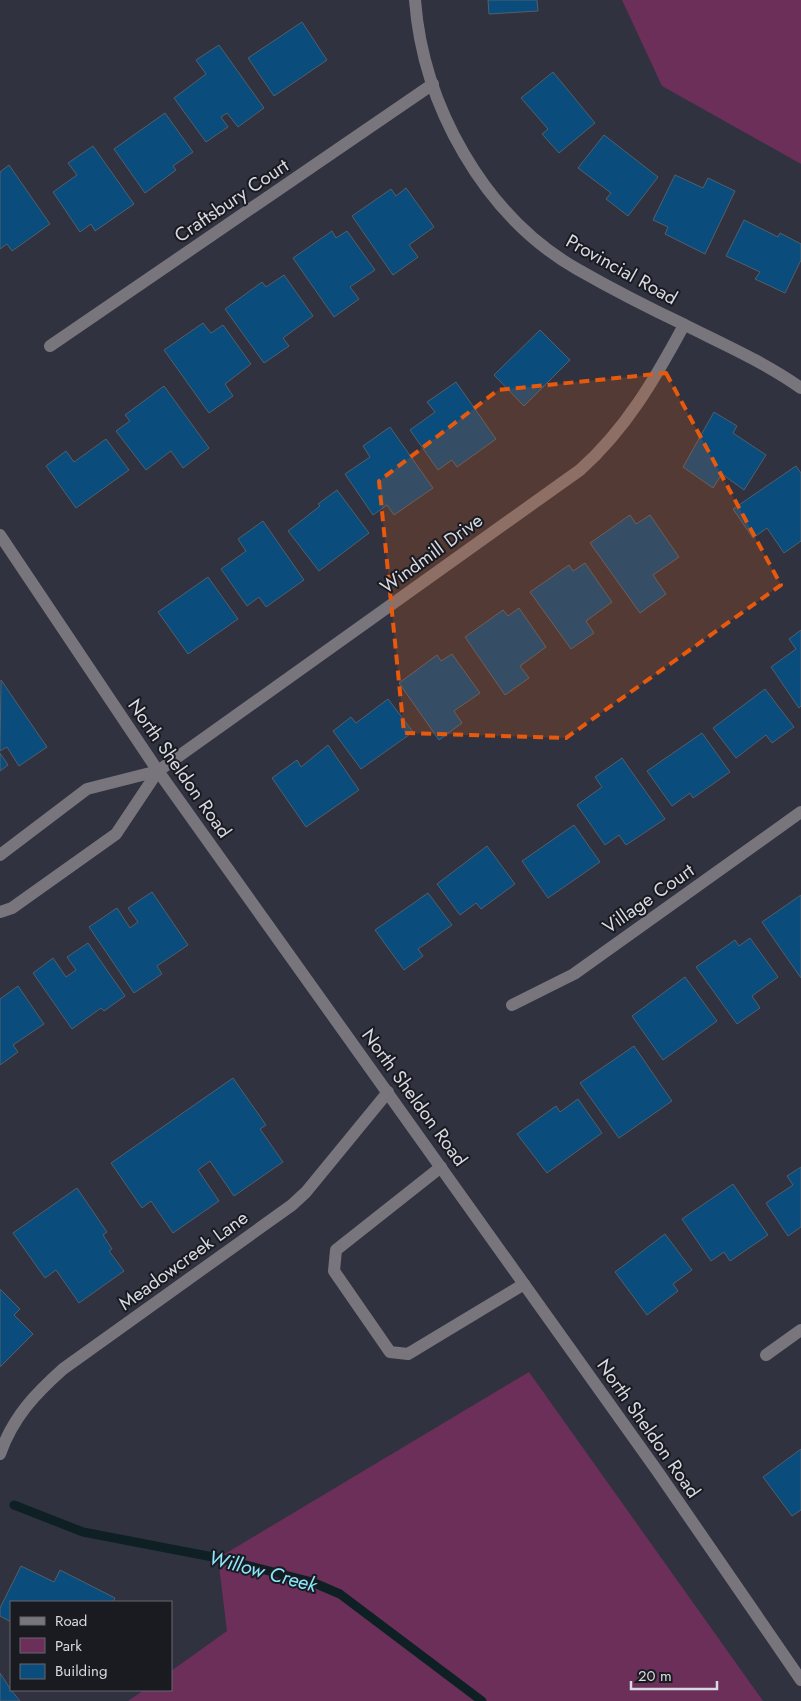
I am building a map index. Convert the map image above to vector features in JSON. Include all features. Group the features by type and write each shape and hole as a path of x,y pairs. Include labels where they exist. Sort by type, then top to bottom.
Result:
{"street":[{"name":"Provincial Road","path":"415,0 424,54 444,114 465,154 491,193 517,222 541,243 576,268 684,325 750,356 801,388"},
{"name":"Craftsbury Court","path":"50,346 433,84"},
{"name":"Windmill Drive","path":"0,912 12,908 116,834 158,771 580,470 602,450 628,419 654,379 684,325"},
{"name":"North Sheldon Road","path":"0,535 158,771 658,1472 801,1680"},
{"name":"Windmill Drive","path":"0,855 87,789 158,771"},
{"name":"Village Court","path":"512,1005 574,974 801,812"},
{"name":"Meadowcreek Lane","path":"0,1454 6,1437 20,1412 36,1393 64,1369 292,1205 306,1192 388,1092"},
{"path":"441,1167 336,1250 334,1271 390,1352 408,1354 524,1284"},
{"path":"766,1355 801,1330"}],"highlighted area":[{"path":"666,373 781,585 566,738 404,733 379,481 498,390"}],"green space":[{"path":"622,0 801,0 801,164 662,86"},
{"path":"529,1372 763,1701 128,1701 143,1691 172,1691 172,1670 227,1631 218,1558"}],"building":[{"path":"488,0 537,0 538,11 489,14"},
{"path":"302,22 327,60 274,96 248,58"},
{"path":"219,45 264,108 238,127 227,113 221,117 228,127 206,142 174,98 206,74 196,60"},
{"path":"553,72 595,123 559,153 542,134 548,129 521,98"},
{"path":"165,113 193,152 173,166 176,170 145,193 114,149"},
{"path":"604,135 658,177 628,216 606,199 611,193 578,168"},
{"path":"93,146 134,204 95,231 91,224 80,232 53,192 77,175 68,163"},
{"path":"9,165 50,224 12,251 7,244 0,249 0,172"},
{"path":"675,175 703,188 708,178 735,191 705,254 665,234 668,227 653,220"},
{"path":"406,188 434,227 409,245 418,257 393,275 352,216 391,189 396,196"},
{"path":"744,220 778,237 780,233 801,244 801,260 785,293 755,279 760,272 726,256"},
{"path":"332,231 336,238 347,231 375,270 350,287 359,299 334,317 293,258"},
{"path":"284,275 313,316 283,338 289,346 264,363 225,309 262,282 266,287"},
{"path":"203,323 211,333 223,325 251,364 225,384 233,396 209,413 164,350"},
{"path":"540,330 570,360 524,406 494,375"},
{"path":"456,382 496,439 457,467 452,460 438,470 410,430 435,412 427,402"},
{"path":"164,386 209,448 183,468 171,451 146,470 116,431 130,421 125,415"},
{"path":"714,412 737,426 733,433 766,455 744,490 722,474 713,488 683,467"},
{"path":"390,427 433,488 394,515 387,505 373,515 345,474 370,457 363,446"},
{"path":"106,439 129,470 76,508 46,466 66,451 74,462"},
{"path":"796,466 801,473 801,541 784,553 767,528 753,538 733,509"},
{"path":"337,490 369,533 319,571 288,531"},
{"path":"630,515 636,524 650,515 679,557 653,575 666,594 640,613 590,543"},
{"path":"263,521 304,580 266,607 259,597 247,606 221,569 246,551 238,539"},
{"path":"585,563 612,602 586,621 594,633 571,649 530,592 569,565 573,571"},
{"path":"208,577 238,619 188,654 158,612"},
{"path":"519,608 546,647 520,666 529,678 505,695 465,637 503,610 508,616"},
{"path":"801,630 801,706 799,708 771,667 796,649 789,639"},
{"path":"452,654 480,693 454,711 462,723 439,740 399,683 437,655 441,661"},
{"path":"1,680 47,747 19,766 7,747 0,751"},
{"path":"765,689 794,727 772,743 766,735 736,758 713,728"},
{"path":"388,699 413,732 361,769 333,731 351,717 356,723"},
{"path":"702,733 730,772 693,798 690,793 672,806 647,771"},
{"path":"328,745 359,790 306,827 272,778 297,760 301,767"},
{"path":"0,753 8,765 0,771"},
{"path":"622,758 665,819 626,845 619,835 605,845 577,805 602,787 595,777"},
{"path":"574,825 600,862 548,898 522,861"},
{"path":"487,846 515,884 481,909 476,903 460,915 437,884"},
{"path":"152,892 188,945 157,966 162,974 134,993 89,927 117,908 130,928 138,922 128,908"},
{"path":"428,893 452,925 418,949 423,956 404,970 375,930"},
{"path":"801,895 801,978 762,922"},
{"path":"750,938 778,977 752,996 760,1008 737,1024 696,967 735,940 739,946"},
{"path":"88,943 125,996 104,1011 101,1008 72,1029 33,973 53,958 66,977 76,970 67,957"},
{"path":"685,977 717,1021 663,1060 632,1016"},
{"path":"18,986 44,1024 13,1045 18,1052 0,1065 0,999"},
{"path":"634,1046 672,1101 619,1138 580,1083"},
{"path":"233,1078 266,1125 260,1129 283,1162 234,1196 210,1161 198,1170 219,1201 173,1233 151,1201 142,1208 111,1163"},
{"path":"578,1099 602,1133 547,1173 517,1134 556,1106 560,1112"},
{"path":"801,1167 801,1227 788,1236 766,1203 793,1185 787,1176"},
{"path":"733,1184 768,1235 730,1261 724,1252 711,1261 682,1219"},
{"path":"77,1188 107,1232 103,1235 112,1249 109,1251 124,1271 79,1303 56,1270 45,1278 13,1233"},
{"path":"665,1234 692,1270 673,1284 678,1291 647,1315 615,1272"},
{"path":"0,1289 20,1309 14,1315 33,1334 0,1367"},
{"path":"801,1449 801,1510 792,1516 763,1477"},
{"path":"21,1566 54,1582 60,1570 115,1598 114,1601 10,1601 10,1621 0,1616 0,1608"},
{"path":"0,1673 10,1691 20,1701 0,1701"}],"waterway":[{"name":"Willow Creek","path":"14,1505 83,1532 218,1558 312,1582 340,1594 482,1701"}]}
